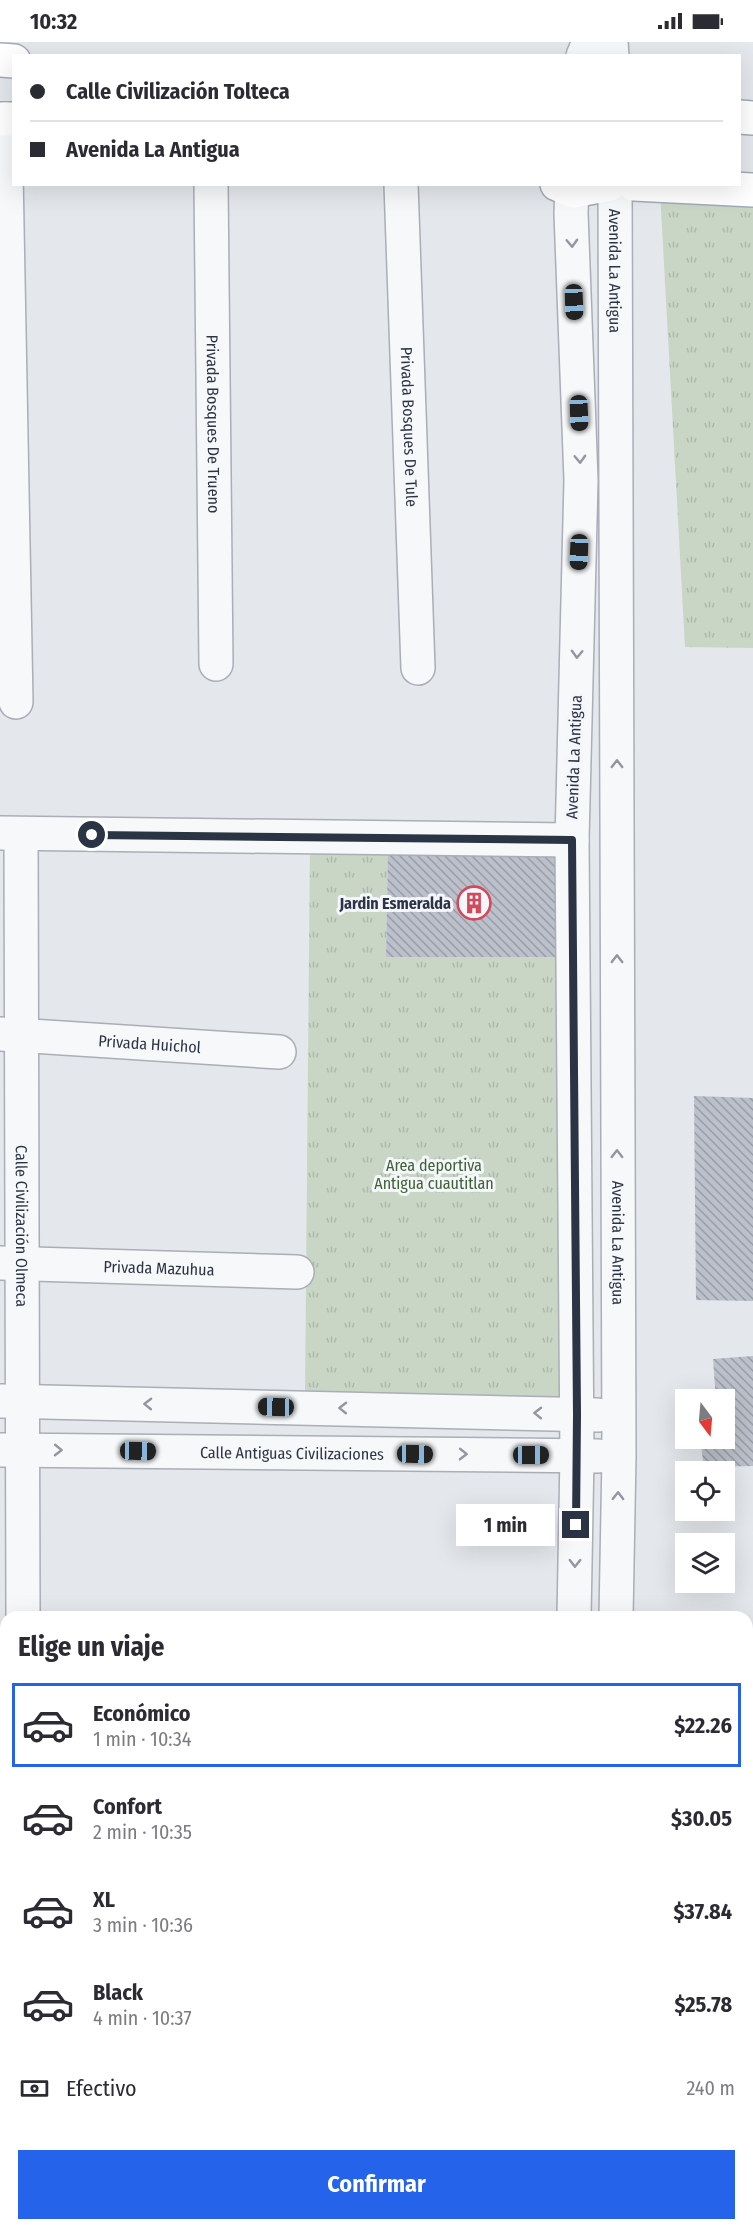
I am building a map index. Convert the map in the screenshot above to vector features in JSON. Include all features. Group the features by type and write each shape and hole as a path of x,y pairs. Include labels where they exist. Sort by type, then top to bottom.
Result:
{"main road":[{"path":"674,186 753,190"}],"street":[{"path":"6,119 16,702"},
{"name":"Privada Bosques De Trueno","path":"211,186 216,664"},
{"name":"Privada Bosques De Tule","path":"401,186 418,668"},
{"name":"Avenida La Antigua","path":"615,186 617,1417 619,1456 616,1611"},
{"name":"Avenida La Antigua","path":"567,187 571,213 581,480 572,840 577,1414 574,1611"},
{"path":"11,834 572,840"},
{"name":"Calle Civilización Olmeca","path":"11,834 11,1450 23,1611"},
{"name":"Privada Huichol","path":"10,1034 279,1052"},
{"name":"Privada Mazuhua","path":"11,1263 297,1272"},
{"path":"11,1401 577,1414 617,1417"},
{"name":"Calle Antiguas Civilizaciones","path":"11,1450 619,1456"}],"green space":[{"path":"660,191 753,204 753,648 685,647"},
{"name":"Area deportiva Antigua cuautitlan","path":"310,843 388,844 386,957 562,957 559,1397 305,1392"}],"building":[{"name":"Jardin Esmeralda","path":"388,844 561,850 562,957 386,957"},
{"path":"694,1096 753,1098 753,1301 696,1300"},
{"path":"753,1356 753,1466 735,1466 735,1461 703,1461 702,1449 735,1449 735,1389 715,1389 713,1359"}],"place":[{"name":"Jardin Esmeralda","path":"474,903"}],"route":[{"path":"92,835 572,840 576,1525"}]}
